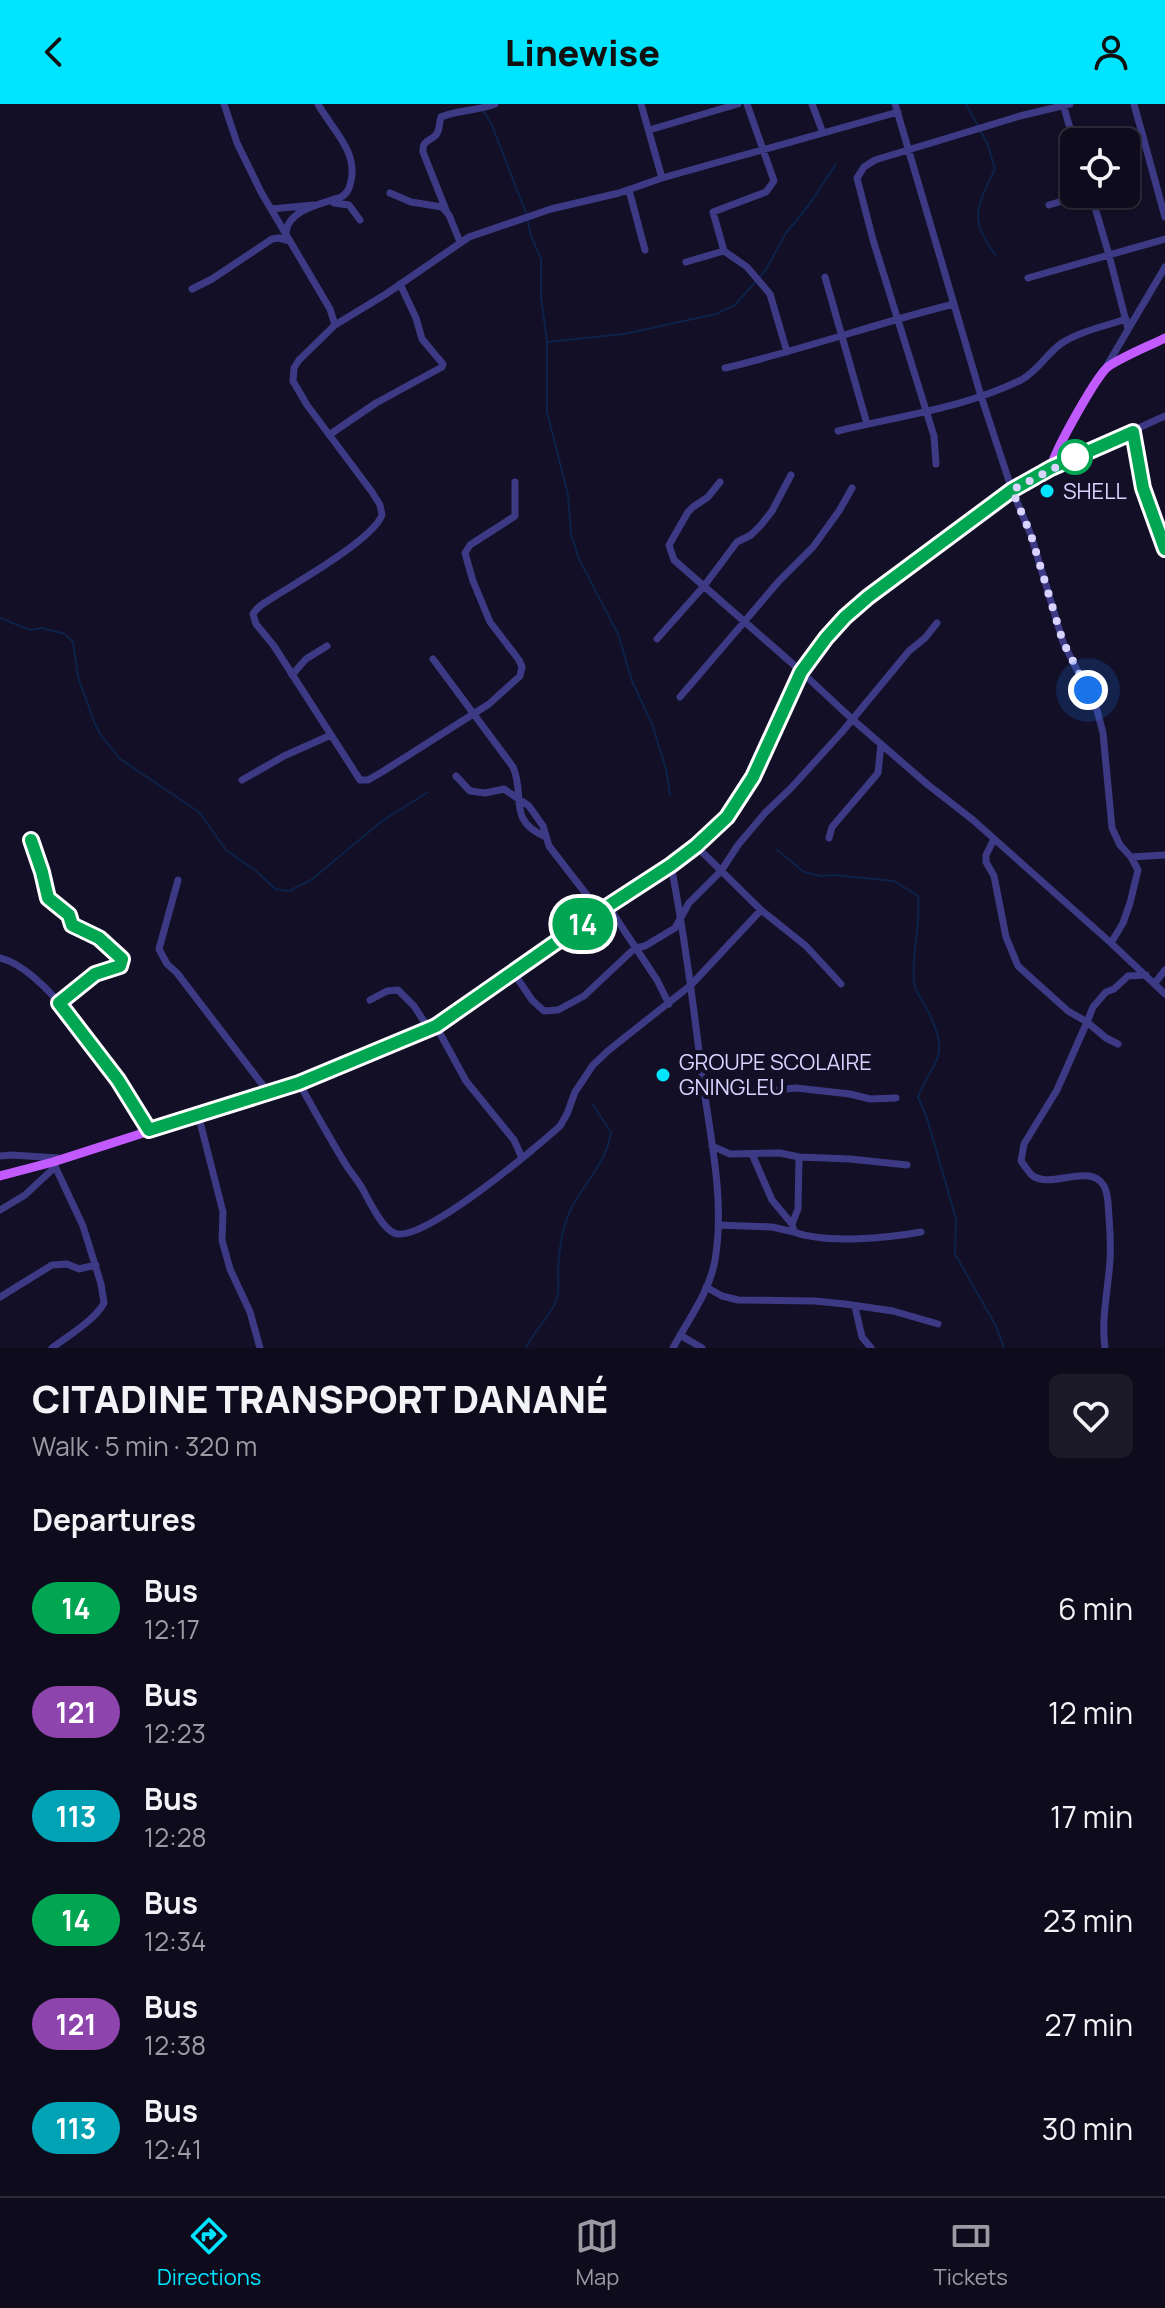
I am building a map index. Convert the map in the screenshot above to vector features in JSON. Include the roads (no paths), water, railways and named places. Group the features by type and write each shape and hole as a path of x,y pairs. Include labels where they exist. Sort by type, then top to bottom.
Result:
{"main road":[{"path":"0,1176 57,1163 149,1130 299,1083 433,1027 671,865 727,817 753,777 801,672 826,638 868,597 1012,490 1051,468 1059,444 1106,367 1165,338"}],"street":[{"path":"224,104 237,143 271,209 330,309 335,325"},
{"path":"318,104 342,141 353,166 345,200"},
{"path":"460,242 422,148 424,143 436,136 441,117 495,104"},
{"path":"641,104 662,178"},
{"path":"649,130 738,104"},
{"path":"747,104 773,177 773,185 749,199 713,212 724,251 747,267 770,294 787,352"},
{"path":"812,104 823,133"},
{"path":"1134,104 1165,217"},
{"path":"936,464 935,442 857,178 864,167 875,160 1065,105 1071,128"},
{"path":"515,482 515,516 470,545 465,553 490,622 512,648 522,667 520,676 474,713 396,764 365,781 360,780 252,617 253,612 366,536 382,515 372,492 307,405 293,381 299,360 335,325 469,237 540,212 629,190 823,133 896,108 1012,490 1031,535 1063,642 1097,710 1106,753 1112,828 1120,845 1136,865 1137,874 1126,917 1111,943"},
{"path":"629,190 645,250"},
{"path":"390,193 411,202 439,205 446,210"},
{"path":"271,209 345,200"},
{"path":"345,200 360,220"},
{"path":"1049,205 1060,202"},
{"path":"286,232 288,223 296,215 326,203"},
{"path":"1093,208 1109,255 1128,329"},
{"path":"192,289 272,239 290,241"},
{"path":"1028,278 1165,239"},
{"path":"686,262 724,251"},
{"path":"1106,367 1165,267"},
{"path":"825,277 867,424"},
{"path":"329,435 376,403 442,367 437,355 422,339 400,284"},
{"path":"725,368 954,304"},
{"path":"838,431 981,396 1022,379 1066,340 1126,319"},
{"path":"1051,468 1165,416"},
{"path":"1133,432 1143,488 1165,549"},
{"path":"657,639 704,586 737,542 751,535 772,511 791,475"},
{"path":"720,482 708,497 688,512 669,545 674,560 852,719 994,839 1165,994"},
{"path":"680,697 779,581 813,547 852,488"},
{"path":"513,972 532,1000 544,1011 558,1010 592,990 635,948 645,946 675,928 689,903 721,871 765,813 791,788 909,651 937,623"},
{"path":"292,675 306,659 327,646"},
{"path":"433,659 513,767 553,851 635,948 669,1004"},
{"path":"242,780 274,761 331,735"},
{"path":"829,838 832,827 878,773 881,744"},
{"path":"456,776 470,791 485,793 504,789 529,806"},
{"path":"517,780 520,811 526,823 546,837"},
{"path":"994,839 986,862 994,876 1006,937 1018,966 1068,1011 1118,1044"},
{"path":"31,840 48,898 69,915 72,925 99,938 122,959 120,966 95,974 59,1003"},
{"path":"696,846 761,910 806,946 841,984"},
{"path":"1131,857 1165,855"},
{"path":"671,865 691,985 719,1225 714,1263 706,1287 673,1348"},
{"path":"178,880 159,949 167,964 268,1092"},
{"path":"299,1083 373,1207 394,1233 402,1235 411,1232 471,1198 560,1126 575,1092 593,1065 691,985 761,910"},
{"path":"0,958 27,971 59,1003 118,1080 149,1130"},
{"path":"1155,983 1165,970"},
{"path":"1105,1348 1110,1258 1105,1187 1099,1181 1084,1176 1036,1178 1021,1161 1024,1144 1057,1090 1093,1007 1106,992 1128,976 1146,975"},
{"path":"370,1000 387,991 398,990 414,1006 433,1027 466,1081 514,1140 522,1158"},
{"path":"703,1080 739,1094 796,1088 870,1099 896,1098"},
{"path":"198,1114 223,1212 222,1240 230,1269 250,1312 260,1348"},
{"path":"712,1146 730,1154 780,1153 907,1165"},
{"path":"752,1154 772,1200 793,1228"},
{"path":"0,1156 12,1155 57,1163"},
{"path":"793,1228 798,1209 799,1157"},
{"path":"0,1210 25,1195 57,1163"},
{"path":"52,1348 103,1305 96,1265 57,1163"},
{"path":"719,1225 793,1228 822,1238 841,1239 921,1232"},
{"path":"0,1297 52,1265 67,1264 79,1269 96,1265"},
{"path":"706,1287 738,1300 815,1301 893,1311 938,1324"},
{"path":"855,1307 862,1337 871,1348"},
{"path":"680,1335 702,1348"}],"waterway":[{"path":"966,104 978,126"},
{"path":"483,111 491,123 541,259 541,297 547,342 547,412 568,495 571,534 579,559 618,634 632,681 652,724 666,769 670,795"},
{"path":"981,132 995,169 980,203 979,222 987,243 996,255"},
{"path":"547,342 624,334 716,314 735,305 765,271 786,233 836,164"},
{"path":"0,618 30,630 42,628 65,634 73,642 78,677 95,724 120,759 199,812 227,851 255,870 275,889 289,891 311,880 382,821 428,792"},
{"path":"776,849 804,872 894,881 918,896 914,983 939,1038 938,1056 918,1097 956,1219 955,1254 996,1326 1004,1348"},
{"path":"526,1348 557,1297 560,1247 568,1216 609,1143 611,1132 593,1105"}],"place":[{"name":"SHELL","path":"1047,491"},
{"name":"GROUPE SCOLAIRE GNINGLEU","path":"663,1075"}]}
